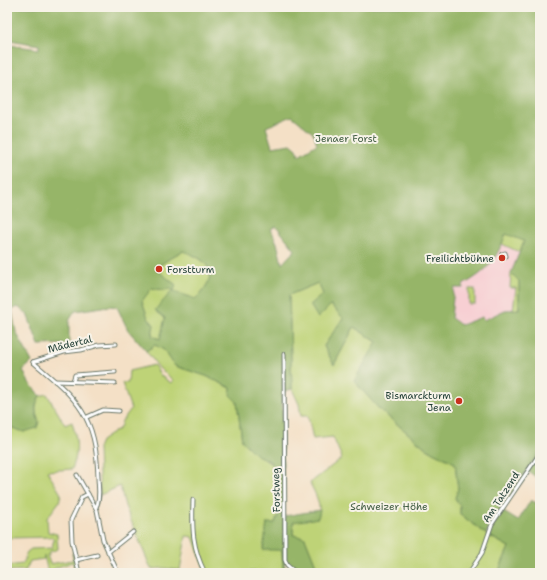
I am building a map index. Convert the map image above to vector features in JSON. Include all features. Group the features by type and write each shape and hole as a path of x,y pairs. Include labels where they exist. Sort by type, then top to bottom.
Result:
{"street":[{"path":"502,254 505,254 506,256"},
{"name":"Mädertal","path":"96,507 98,498 97,450 87,416 76,401 33,362 64,352 81,350 99,345 116,344"},
{"name":"Forstweg","path":"284,354 285,560 287,566 296,573"},
{"path":"73,381 75,375 115,372"},
{"path":"55,381 115,382"},
{"path":"87,416 103,410 119,411"},
{"name":"Am Tatzend","path":"469,573 482,553 492,524 540,453"},
{"path":"77,475 96,507 100,532 118,573"},
{"path":"78,573 72,541 71,520 82,498 88,494"},
{"path":"193,500 192,536 195,550 205,573"},
{"path":"108,552 133,532"},
{"path":"76,560 97,556"}],"shaded area":[{"path":"506,233 524,241 519,281 519,309 505,310 483,320 481,317 461,325 451,318 454,288 463,285"}],"green space":[{"name":"Jenaer Forst","path":"7,7 540,7 540,451 500,509 486,534 460,514 460,506 455,498 458,489 455,463 427,449 380,410 354,381 377,342 354,327 334,365 324,346 343,318 331,305 318,318 310,305 323,294 318,283 289,295 292,389 282,392 284,560 285,567 293,573 283,573 282,550 263,550 267,523 275,523 279,513 274,466 269,461 255,454 242,441 237,402 230,395 231,388 206,376 175,366 164,350 155,345 146,351 128,330 117,307 110,306 75,311 69,321 69,344 39,345 27,314 18,307 12,310 16,332 32,362 23,370 28,381 40,396 36,409 39,422 37,428 24,432 7,426","holes":["10,40 39,45 39,49 9,45","292,116 314,134 317,144 299,155 297,149 291,144 272,147 266,127","276,226 295,250 282,264 277,243 271,229","506,234 524,241 511,273 519,281 519,309 505,310 484,320 482,317 461,325 451,318 454,288 463,288 463,285 472,280 490,264","183,251 193,255 201,260 209,270 210,277 207,284 203,291 195,299 174,291 176,285 157,270 157,267","152,288 173,290 155,310 165,318 160,339 152,336 154,325 148,318 142,301"]},
{"path":"506,233 524,241 519,252 502,244"},
{"path":"183,251 201,260 209,270 210,277 203,291 195,299 188,296 155,310 165,318 161,339 151,336 154,325 148,318 142,301 151,288 167,290 176,285 158,272 157,267"},
{"path":"511,273 519,281 519,309 513,310 516,288 510,288"},
{"name":"Schweizer Höhe","path":"318,283 323,294 318,318 331,305 343,318 324,346 334,365 354,327 377,342 380,410 427,449 455,463 458,489 455,498 460,506 460,514 487,535 509,547 498,573 319,573 305,538 293,535 293,521 318,518 319,505 310,483 342,458 333,437 313,439 308,416 301,416 299,404 292,389 289,295"},
{"path":"469,289 475,289 475,304 469,304"},
{"path":"155,345 164,350 175,366 206,376 231,388 237,402 242,441 251,450 274,466 277,473 279,513 263,549 282,550 283,573 266,571 206,573 193,537 186,536 180,570 164,568 151,569 125,506 120,486 100,495 98,448 101,441 120,428 122,421 131,409 122,383 128,383 129,371 154,365 161,376 171,383 173,380 160,369 146,351"},
{"path":"47,394 65,425 72,422 75,434 76,457 72,469 47,471 61,494 59,502 47,518 48,532 57,534 58,549 49,552 49,555 47,555 50,564 73,560 73,553 78,573 75,573 73,562 55,568 52,573 48,573 44,555 44,559 30,561 26,570 7,571 7,566 23,564 27,552 31,549 52,548 54,539 52,537 7,538 7,426 24,432 39,422 36,406 40,396"},
{"path":"540,454 540,480 528,471"},
{"path":"540,497 540,573 498,573 509,547 488,535 502,511 518,521 531,500 536,503"},
{"path":"320,510 318,518 293,522 293,535 305,538 319,573 297,572 286,562 285,516"}],"place":[{"name":"Freilichtbühne","path":"502,258"},
{"name":"Forstturm","path":"159,269"},
{"name":"Bismarckturm Jena","path":"459,401"}]}
